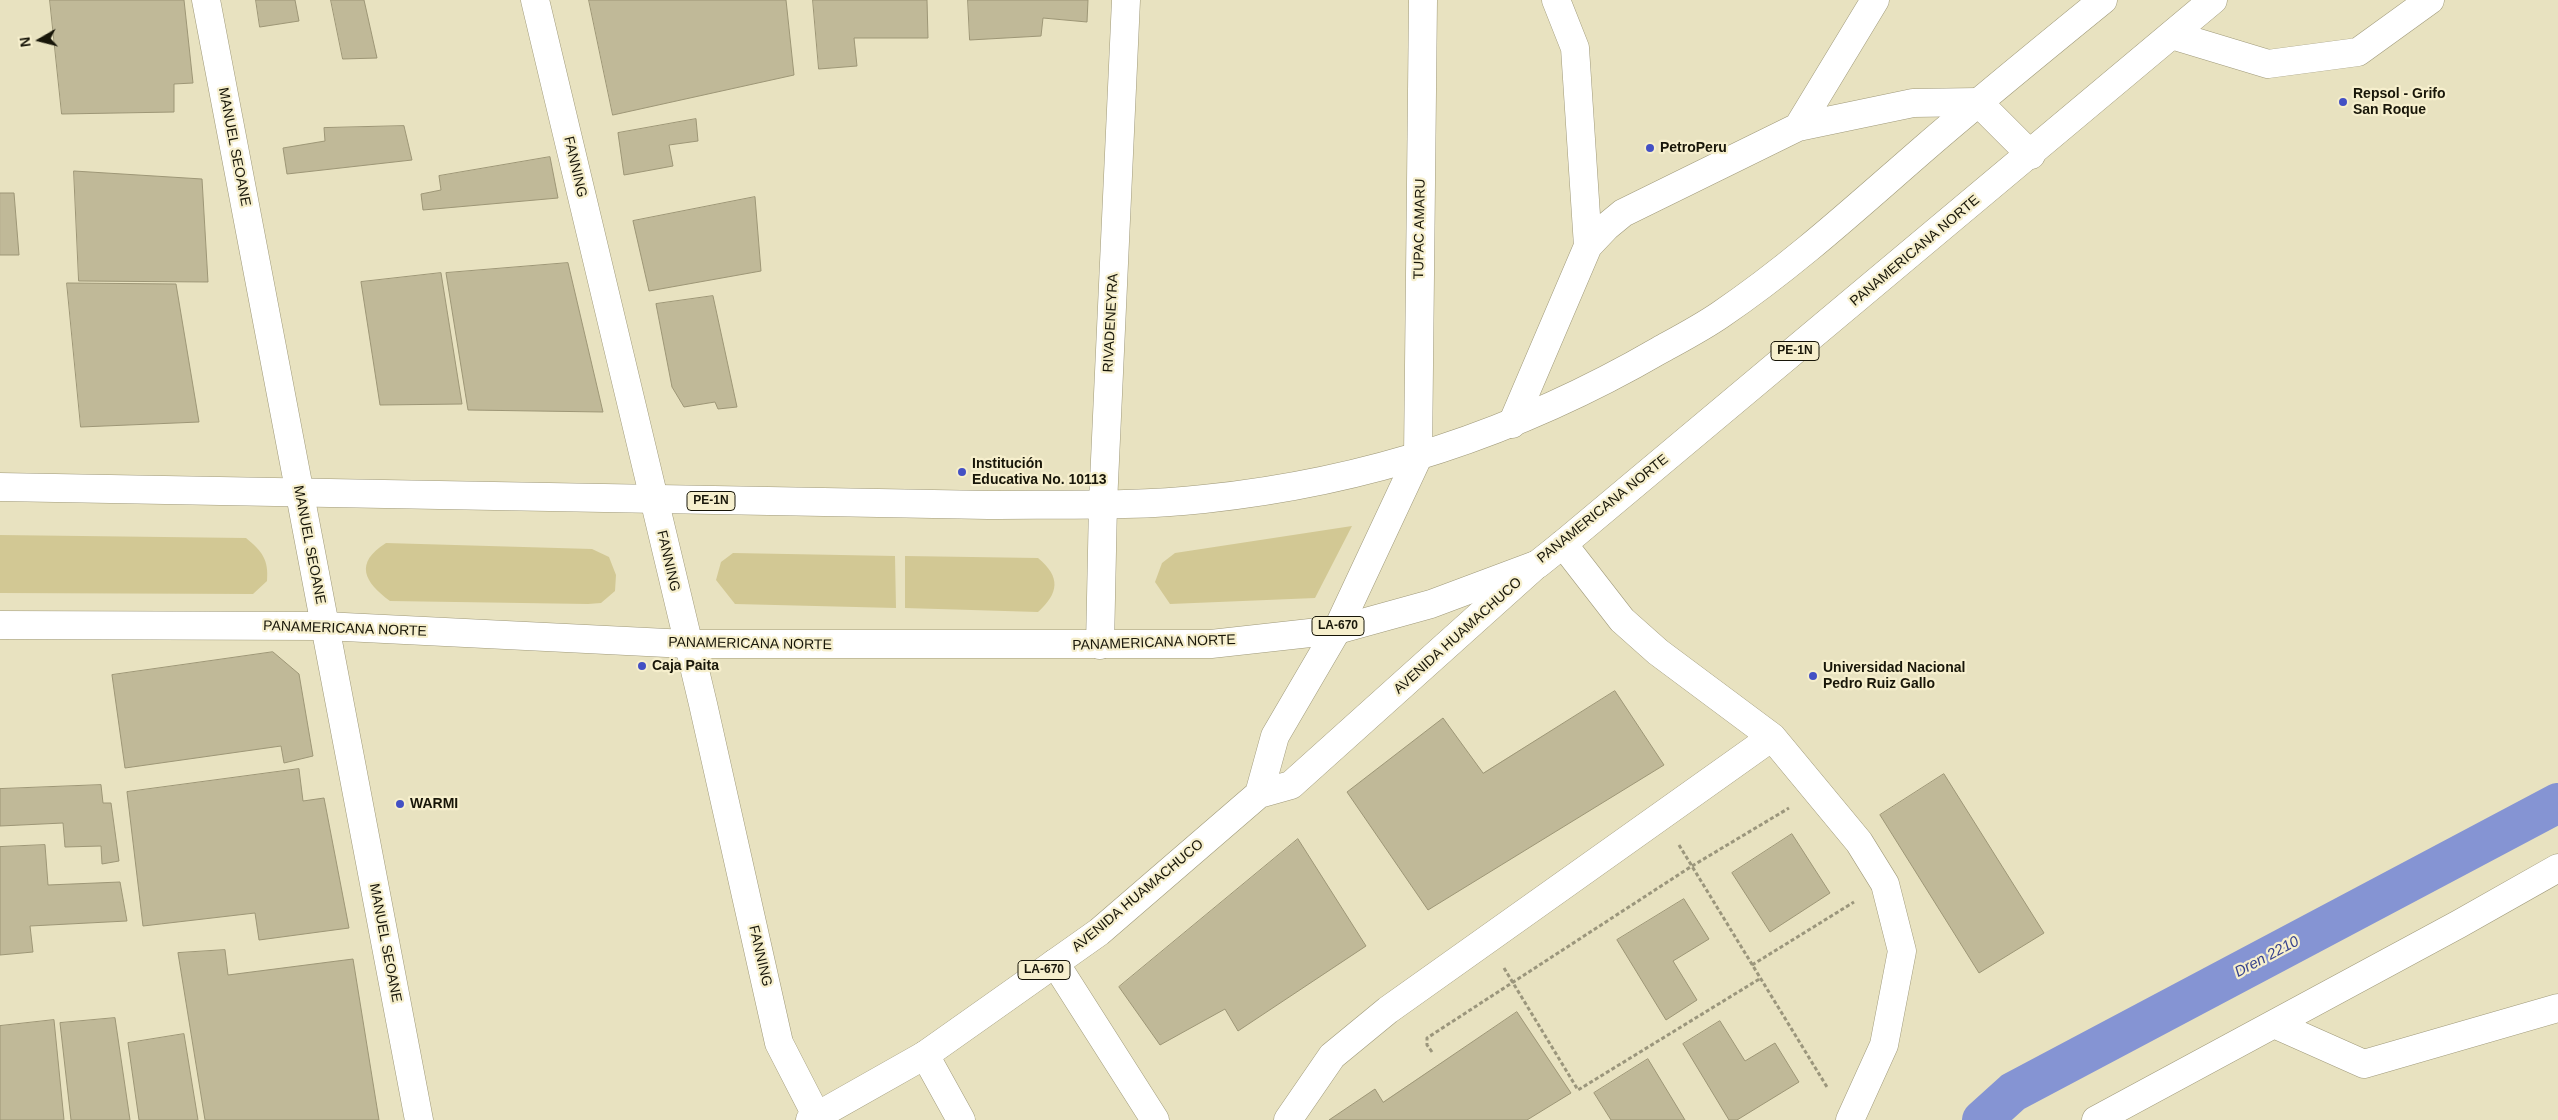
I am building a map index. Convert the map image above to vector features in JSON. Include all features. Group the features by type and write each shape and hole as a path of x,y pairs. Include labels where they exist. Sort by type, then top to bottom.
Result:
{"main road":[{"name":"MANUEL SEOANE","path":"206,0 419,1120"},
{"name":"FANNING","path":"535,0 654,500 779,1043 813,1119"},
{"name":"RIVADENEYRA","path":"1100,645 1103,504 1126,0"},
{"name":"TUPAC AMARU","path":"1418,458 1422,0"},
{"path":"1556,0 1575,48 1588,246"},
{"path":"1798,127 1875,0"},
{"name":"PE-1N","path":"0,487 654,500 1103,504 1202,499 1315,483 1418,458 1512,424 1616,376 1719,316 1814,244 1978,102 2103,0"},
{"name":"PANAMERICANA NORTE","path":"0,624 324,626 687,644 1211,644 1337,630 1431,604 1538,564 2030,155 2213,0"},
{"path":"2172,35 2268,64 2358,52 2430,0"},
{"path":"1512,424 1588,246 1606,227 1623,214 1798,127 1912,104 1978,102 2030,155"},
{"name":"LA-670","path":"1259,794 1275,736 1337,630 1418,458"},
{"path":"1563,544 1622,620 1658,652 1772,736 1859,842 1885,884 1902,951 1884,1045 1850,1120"},
{"name":"AVENIDA HUAMACHUCO","path":"813,1119 925,1055 1098,932 1259,794 1291,785 1538,564"},
{"path":"1288,1120 1332,1056 1388,1010 1772,736"},
{"path":"2096,1120 2558,868"},
{"path":"1055,963 1155,1120"},
{"path":"2274,1024 2364,1064 2558,1008"},
{"path":"925,1055 961,1120"}],"path":[{"path":"1432,1052 1427,1038 1514,984 1692,866 1817,791"},
{"path":"1661,816 1831,1095"},
{"path":"1752,965 1885,884"},
{"path":"1487,940 1578,1090 1760,978"}],"shaded area":[{"path":"1352,526 1315,598 1170,604 1155,582 1162,563 1175,553"},
{"path":"0,535 246,538 263,556 267,567 267,581 253,594 0,593"},
{"path":"386,543 592,549 609,557 616,575 615,591 601,603 588,604 390,601 374,587 366,572 369,558"},
{"path":"733,553 895,556 896,608 735,604 716,580 721,562"},
{"path":"905,556 1038,558 1054,578 1053,592 1038,612 905,608"}],"building":[{"path":"50,0 184,0 193,83 174,84 174,112 62,114"},
{"path":"256,0 295,0 299,21 260,27"},
{"path":"331,0 364,0 377,58 343,59"},
{"path":"589,0 786,0 794,75 613,115"},
{"path":"813,0 927,0 928,38 854,38 857,66 819,69"},
{"path":"968,0 1088,0 1087,22 1043,18 1041,36 970,40"},
{"path":"696,119 698,141 669,145 673,166 624,175 618,133"},
{"path":"404,126 412,160 287,174 283,148 325,141 324,128"},
{"path":"550,157 558,198 423,210 421,194 441,190 439,176"},
{"path":"74,171 202,179 208,282 79,281"},
{"path":"0,193 14,193 19,255 0,255"},
{"path":"755,197 761,271 649,291 633,221"},
{"path":"568,263 603,412 468,410 446,273"},
{"path":"441,273 462,404 380,405 361,282"},
{"path":"67,283 176,284 199,422 81,427"},
{"path":"713,296 737,407 718,409 715,402 684,407 672,387 656,304"},
{"path":"273,652 299,674 313,756 284,763 281,746 125,768 112,675"},
{"path":"1615,691 1664,765 1428,910 1347,792 1443,718 1483,773"},
{"path":"299,769 303,801 324,798 349,928 259,940 255,913 143,926 127,792"},
{"path":"1944,774 2044,933 1979,973 1880,815"},
{"path":"101,785 103,803 111,803 119,861 102,864 101,846 65,847 63,823 0,826 0,789"},
{"path":"1792,834 1830,893 1770,932 1732,873"},
{"path":"1298,839 1366,946 1238,1031 1225,1009 1160,1045 1119,987"},
{"path":"45,845 48,885 120,882 127,921 30,926 33,952 0,955 0,847"},
{"path":"1684,899 1709,939 1673,961 1697,1000 1666,1020 1617,940"},
{"path":"225,950 228,975 353,959 379,1120 205,1120 178,953"},
{"path":"1517,1012 1571,1093 1527,1120 1329,1120 1375,1089 1383,1102"},
{"path":"115,1018 130,1120 71,1120 60,1023"},
{"path":"54,1020 64,1120 0,1120 0,1026"},
{"path":"1720,1021 1745,1061 1775,1043 1799,1082 1737,1120 1729,1120 1683,1044"},
{"path":"184,1034 198,1120 139,1120 128,1043"},
{"path":"1648,1059 1685,1120 1611,1120 1594,1093"}],"waterway":[{"name":"Dren 2210","path":"1982,1120 2013,1092 2558,803"}],"place":[{"name":"Repsol - Grifo San Roque","path":"2343,102"},
{"name":"PetroPeru","path":"1650,148"},
{"name":"Institución Educativa No. 10113","path":"962,472"},
{"name":"Caja Paita","path":"642,666"},
{"name":"Universidad Nacional Pedro Ruiz Gallo","path":"1813,676"},
{"name":"WARMI","path":"400,804"}]}
